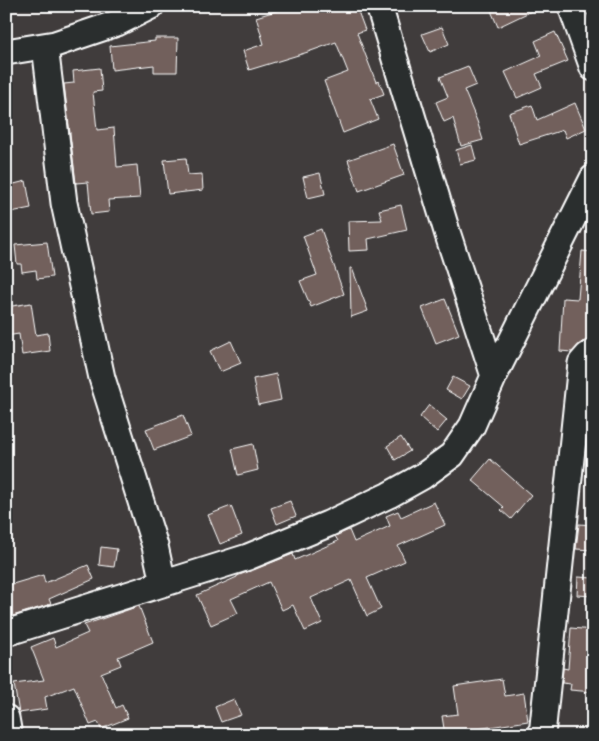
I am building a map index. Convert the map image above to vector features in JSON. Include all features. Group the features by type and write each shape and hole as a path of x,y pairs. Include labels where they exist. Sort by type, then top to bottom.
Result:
{"street":[{"path":"6,52 55,44 117,23 150,6"},
{"path":"378,6 448,235 494,376"},
{"path":"571,6 593,68"},
{"path":"45,46 64,203 102,378 155,546 163,583"},
{"path":"6,633 248,556 328,524 389,495 422,476 452,455 472,426 494,376 593,178"},
{"path":"542,735 582,363 588,355 593,353"},
{"path":"6,718 9,735"}],"building":[{"path":"292,6 356,6 365,30 357,33 376,82 379,81 384,94 370,99 378,119 343,133 324,81 348,72 336,42 249,70 243,51 264,44 256,17"},
{"path":"489,6 542,6 498,27"},
{"path":"442,27 449,44 430,52 422,34"},
{"path":"555,32 568,61 536,74 542,87 517,98 505,72 541,56 535,41"},
{"path":"155,38 178,38 177,72 154,72 154,65 112,70 110,46 155,41"},
{"path":"468,66 476,85 464,90 483,140 461,146 453,118 444,122 436,102 448,97 440,77"},
{"path":"100,68 102,91 93,92 97,130 114,128 117,167 137,165 140,198 108,200 109,212 91,214 88,182 76,183 64,84 74,83 73,71"},
{"path":"575,103 586,129 566,138 563,130 519,144 509,113 532,105 537,120"},
{"path":"393,144 404,175 359,191 348,160"},
{"path":"472,145 476,160 460,164 456,150"},
{"path":"186,158 188,175 202,174 203,190 168,194 164,160"},
{"path":"320,173 325,194 308,198 303,177"},
{"path":"26,181 31,208 6,213 6,186"},
{"path":"401,205 407,230 368,239 369,250 349,251 348,221 382,220 379,210"},
{"path":"321,229 344,294 311,307 300,281 317,275 303,236"},
{"path":"47,242 52,277 37,279 36,270 22,272 21,264 17,264 15,245"},
{"path":"582,251 593,252 593,339 582,342 572,352 560,351 563,298 578,299"},
{"path":"350,268 352,268 368,311 351,317"},
{"path":"445,299 459,334 436,343 422,308"},
{"path":"31,303 36,335 48,333 50,351 22,355 19,334 6,336 6,307"},
{"path":"231,341 241,363 220,372 210,351"},
{"path":"276,374 281,400 258,405 253,379"},
{"path":"453,377 470,386 462,399 446,390"},
{"path":"429,405 447,420 437,432 420,417"},
{"path":"183,415 191,436 154,450 146,429"},
{"path":"401,437 410,451 395,460 387,446"},
{"path":"253,444 258,470 238,475 232,449"},
{"path":"490,459 531,495 511,519 501,510 504,507 472,480"},
{"path":"290,501 296,516 277,524 271,508"},
{"path":"434,502 445,525 398,546 405,561 367,578 381,609 367,616 351,580 311,598 322,623 305,631 293,605 282,610 269,582 231,599 238,613 211,625 197,595 237,576 293,554 295,560 338,541 335,536 349,530 354,542 390,526 386,516 398,511 401,517"},
{"path":"231,506 242,535 220,544 208,515"},
{"path":"579,524 593,525 593,550 576,549"},
{"path":"101,547 117,549 114,567 99,565"},
{"path":"88,565 94,579 49,599 51,604 6,618 6,586 43,575 45,583"},
{"path":"578,577 593,578 593,596 577,595"},
{"path":"139,606 153,642 118,657 121,665 101,673 116,708 122,705 128,718 101,729 98,722 90,725 74,686 45,697 47,709 19,713 14,684 44,680 31,647 53,638 56,647 88,633 84,625"},
{"path":"571,628 593,630 593,692 570,690 571,684 562,683 563,668 568,669"},
{"path":"502,679 505,696 524,693 528,721 458,732 458,735 445,735 442,716 458,714 454,686"},
{"path":"234,699 241,715 221,722 215,707"}]}
